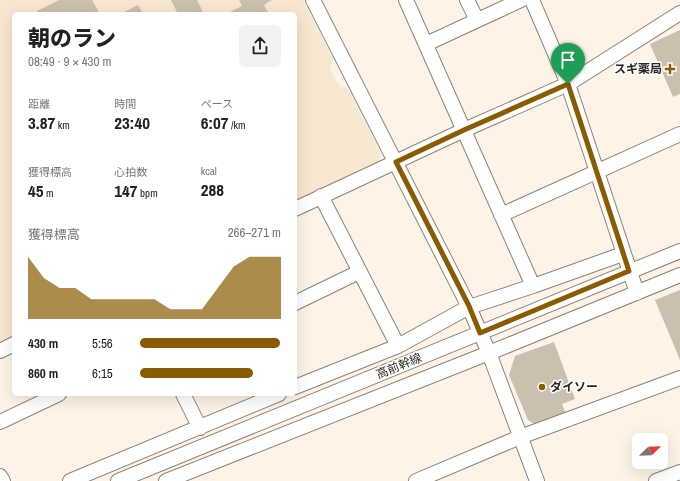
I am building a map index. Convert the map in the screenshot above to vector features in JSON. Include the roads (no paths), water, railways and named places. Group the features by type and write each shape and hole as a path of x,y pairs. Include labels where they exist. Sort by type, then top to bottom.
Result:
{"street":[{"path":"313,0 469,306 489,353 537,481"},
{"path":"406,0 533,286"},
{"path":"467,0 476,20"},
{"path":"426,44 521,0"},
{"path":"532,0 568,84 637,293"},
{"path":"297,208 464,130 568,84 680,13"},
{"path":"501,215 680,134"},
{"path":"321,196 398,346"},
{"name":"高前幹線","path":"118,481 680,251"},
{"path":"297,385 398,346 469,306 533,286 623,254"},
{"path":"297,302 359,272"},
{"name":"高前幹線","path":"166,481 194,476 680,275"},
{"path":"0,351 12,345"},
{"path":"416,481 520,436 680,378"},
{"path":"0,422 55,396"},
{"path":"184,396 200,428"},
{"path":"70,481 274,396"},
{"path":"656,481 680,472"},
{"path":"0,476 3,481"}],"place":[{"name":"スギ薬局","path":"670,69"},
{"name":"ダイソー","path":"542,387"}]}
